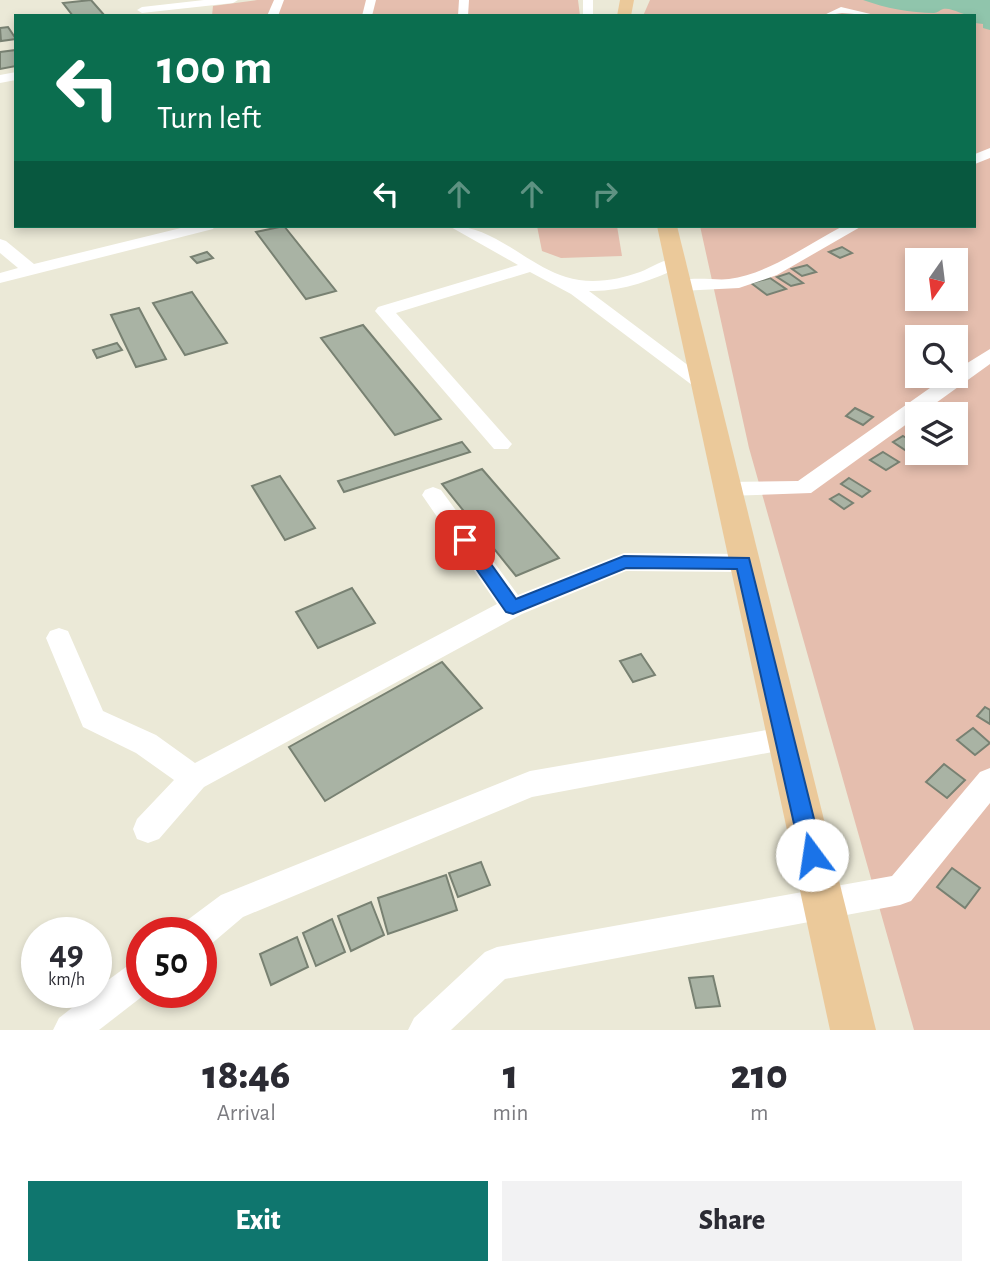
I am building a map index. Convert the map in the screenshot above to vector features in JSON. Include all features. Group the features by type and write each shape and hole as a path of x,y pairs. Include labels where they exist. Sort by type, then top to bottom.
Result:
{"main road":[{"path":"667,228 853,1030"}],"street":[{"path":"135,0 145,13 233,0"},
{"path":"832,14 841,10 863,14"},
{"path":"0,278 199,228"},
{"path":"461,228 577,290 703,384"},
{"path":"561,281 601,287 678,275 733,284 771,271 850,228"},
{"path":"0,244 31,271"},
{"path":"500,444 384,311 532,266"},
{"path":"727,489 803,488 990,355"},
{"path":"433,495 513,607"},
{"path":"148,829 194,778 513,607 624,562 744,562"},
{"path":"60,638 93,719 146,744 194,778"},
{"path":"217,918 232,906 530,784 784,738"},
{"path":"426,1030 497,964 824,902"},
{"path":"71,1030 126,988"}],"lane":[{"path":"824,902 900,890 990,781"}],"shaded area":[{"path":"257,0 578,0 580,14 212,14 213,6"},
{"path":"650,0 990,0 990,1030 914,1030 749,448 700,228 976,228 976,14 644,14"},
{"path":"863,0 990,0 990,30 983,28 983,24 976,23 976,14 963,14 950,9 934,13 889,8"},
{"path":"537,228 617,228 622,256 561,258 542,251"}],"building":[{"path":"91,0 103,14 71,14 63,3"},
{"path":"8,27 14,39 1,41 0,28"},
{"path":"14,50 14,66 0,69 0,52"},
{"path":"286,228 336,291 306,299 256,232"},
{"path":"842,247 852,253 840,258 829,252"},
{"path":"207,252 213,258 197,263 191,257"},
{"path":"807,265 816,272 802,276 792,269"},
{"path":"789,273 803,283 791,286 777,277"},
{"path":"770,278 786,289 767,295 751,283"},
{"path":"192,292 227,343 185,355 153,303"},
{"path":"139,308 166,359 136,367 111,315"},
{"path":"363,325 441,419 395,435 321,338"},
{"path":"117,343 122,350 97,358 93,350"},
{"path":"855,408 873,417 863,425 846,416"},
{"path":"905,437 905,450 893,442"},
{"path":"462,442 470,452 344,492 338,481"},
{"path":"883,452 899,462 886,470 870,460"},
{"path":"482,469 559,558 516,576 442,484"},
{"path":"280,476 315,528 285,540 252,486"},
{"path":"849,478 870,491 862,497 841,484"},
{"path":"839,494 853,503 844,509 830,499"},
{"path":"352,588 375,623 318,648 296,612"},
{"path":"641,654 655,675 633,682 620,661"},
{"path":"442,662 482,708 325,801 289,747"},
{"path":"985,707 990,710 990,724 977,716"},
{"path":"973,728 990,743 975,755 957,740"},
{"path":"944,764 965,780 947,798 926,782"},
{"path":"481,862 490,885 458,897 449,873"},
{"path":"952,868 980,888 965,908 937,887"},
{"path":"446,875 457,910 388,934 378,898"},
{"path":"371,902 384,935 351,951 338,916"},
{"path":"332,919 345,952 316,966 303,933"},
{"path":"297,937 308,967 271,985 260,954"},
{"path":"713,976 720,1006 696,1008 689,978"}],"route":[{"path":"465,540 513,607 624,562 744,562 812,855"}]}
